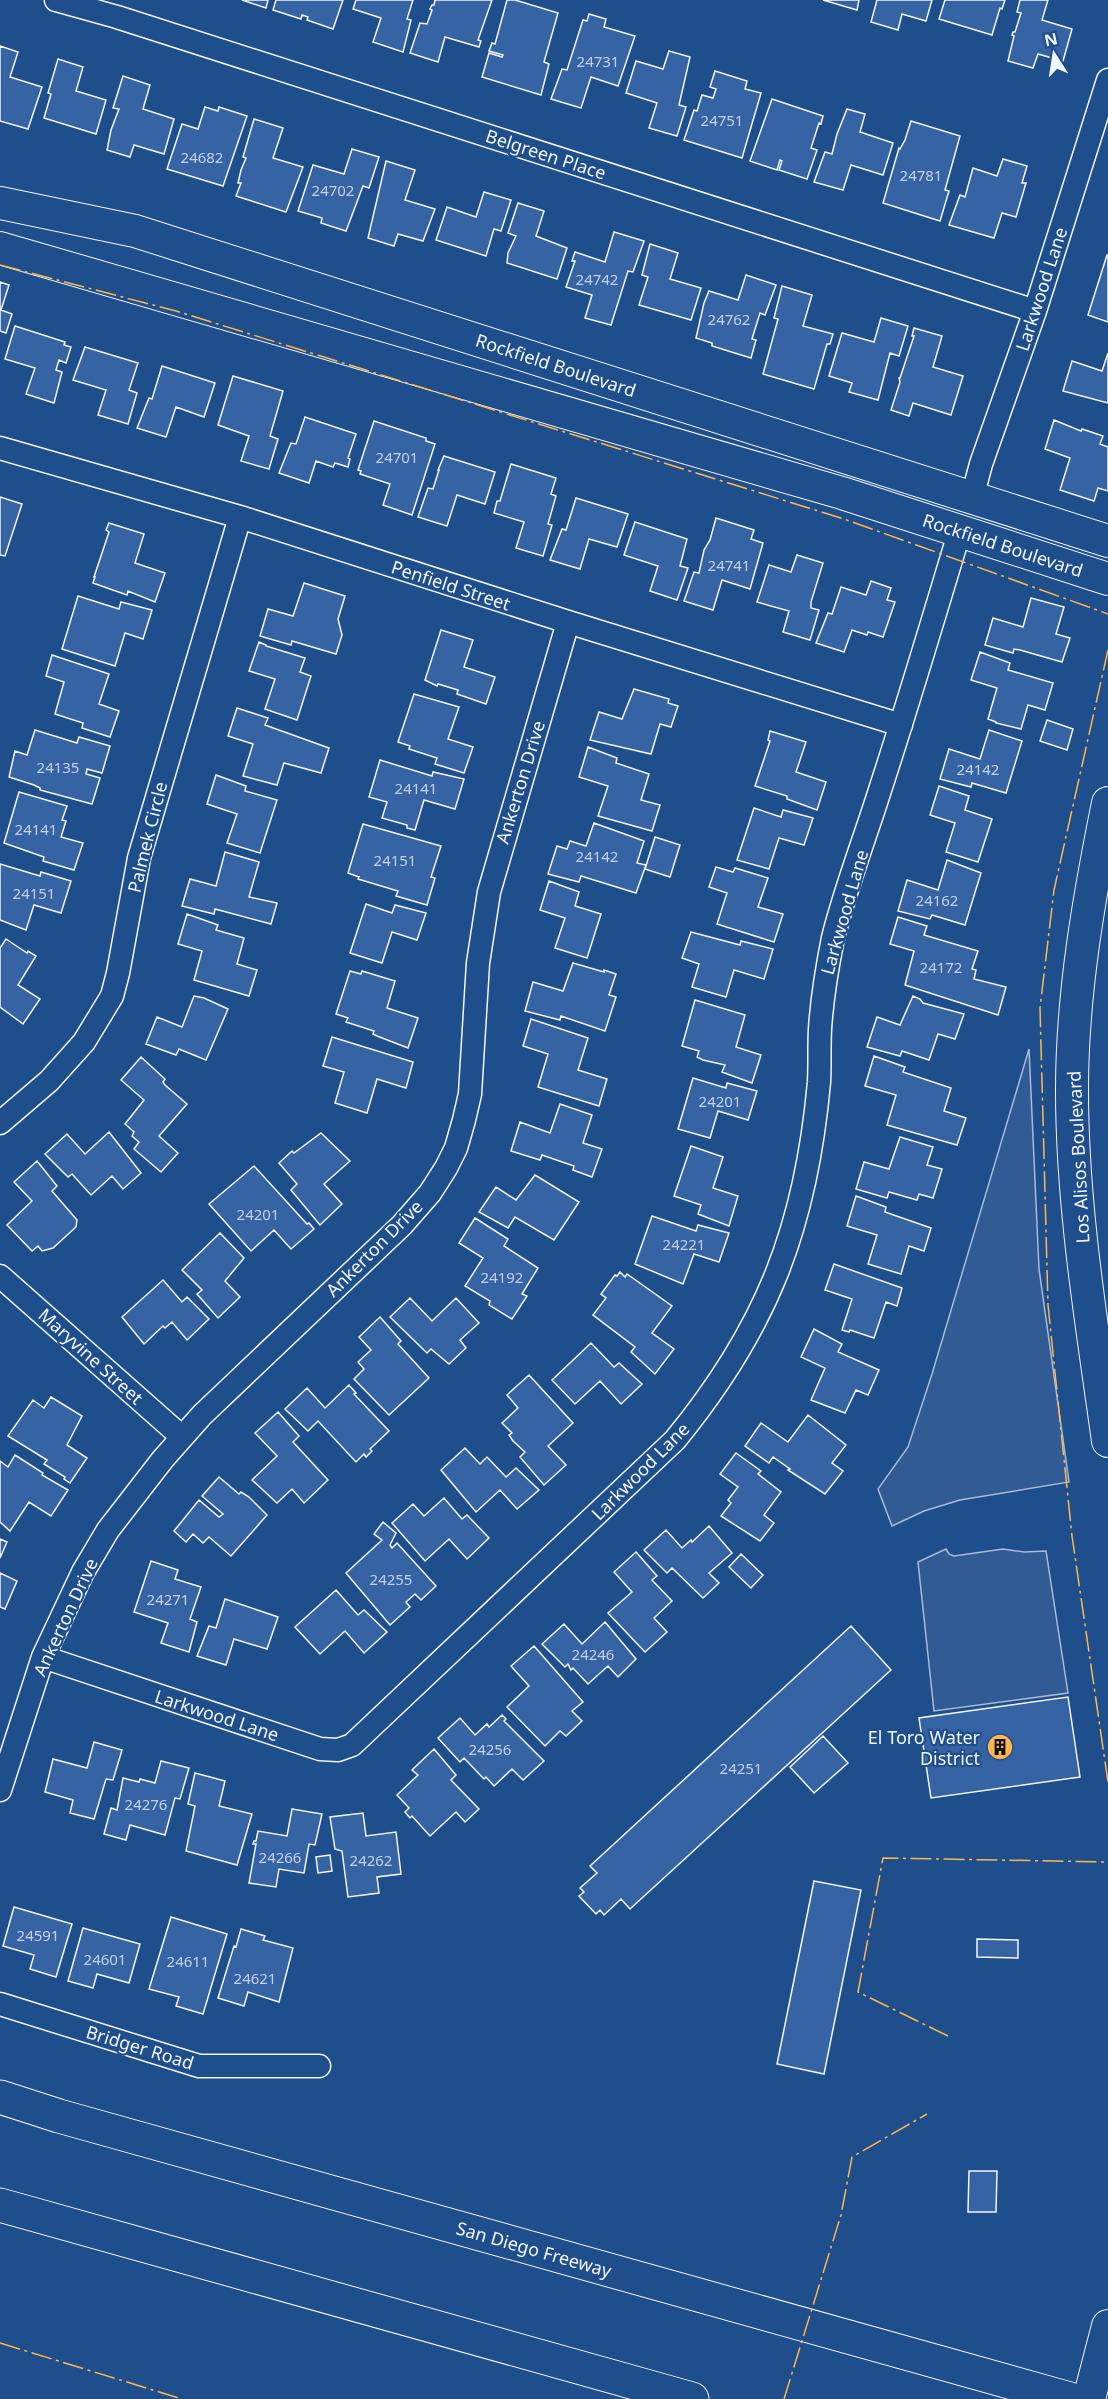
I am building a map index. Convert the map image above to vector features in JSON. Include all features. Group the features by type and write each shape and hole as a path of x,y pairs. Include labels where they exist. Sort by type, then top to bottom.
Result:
{"highway":[{"name":"San Diego Freeway","path":"0,2097 59,2116 1070,2399"},
{"path":"0,2205 692,2399"}],"main road":[{"name":"Rockfield Boulevard","path":"0,203 135,231 1108,541"},
{"name":"Rockfield Boulevard","path":"0,248 842,493 1108,579"},
{"name":"Los Alisos Boulevard","path":"1108,803 1081,950 1072,1089 1079,1220 1108,1441"},
{"path":"1089,2399 1108,2326"}],"street":[{"name":"Belgreen Place","path":"56,0 117,17 1035,311"},
{"name":"Larkwood Lane","path":"972,498 981,464 1035,311 1108,80"},
{"name":"Penfield Street","path":"0,448 240,517 901,725"},
{"name":"Palmek Circle","path":"0,1123 48,1081 84,1042 112,996 139,858 240,517"},
{"name":"Larkwood Lane","path":"43,1658 320,1749 338,1750 352,1745 675,1440 715,1389 744,1344 780,1268 793,1228 812,1138 819,1080 823,990 834,936 960,530"},
{"name":"Ankerton Drive","path":"0,1790 43,1658 83,1572 108,1530 182,1437 238,1379 402,1225 430,1193 456,1148 470,1094 478,963 489,892 568,622"},
{"name":"Maryvine Street","path":"0,1276 182,1437"},
{"name":"Bridger Road","path":"0,2004 199,2066 319,2066"}],"shaded area":[{"path":"1029,1049 1039,1269 1069,1482 960,1500 924,1511 892,1526 878,1489 908,1447"},
{"path":"946,1549 954,1556 1003,1549 1024,1552 1046,1551 1068,1693 934,1711 918,1562"}],"building":[{"path":"242,0 268,0 266,8"},
{"path":"276,0 343,0 333,29 307,20 308,17 302,15 301,19 273,10"},
{"path":"356,0 413,0 407,19 411,20 403,52 373,42 381,18 353,9"},
{"path":"435,0 492,0 478,40 481,41 479,47 445,37 438,62 410,53 420,23 427,24 432,10 430,9"},
{"path":"507,0 515,0 558,13 544,62 549,64 541,95 482,77 489,53 502,57 503,55 489,51 492,43 495,44"},
{"path":"823,0 859,0 857,10"},
{"path":"877,0 932,0 926,21 902,14 898,30 871,22"},
{"path":"945,0 1005,0 1002,9 1000,8 992,35 939,19"},
{"path":"1020,0 1048,0 1042,20 1072,29 1063,61 1038,54 1033,68 1008,61 1014,36 1012,35 1021,13 1017,12"},
{"path":"589,14 606,19 604,27 635,36 618,86 591,77 581,108 551,99 562,69 567,70 583,20 587,21"},
{"path":"0,46 18,52 10,77 42,87 28,129 0,121"},
{"path":"669,51 690,57 679,105 686,107 677,136 649,128 657,103 626,93 636,61 663,69"},
{"path":"58,59 83,67 76,91 106,100 96,134 44,118 51,94 48,93"},
{"path":"715,71 747,81 745,89 761,93 742,158 684,140 694,110 697,111 702,95 713,98 716,89 710,87"},
{"path":"123,76 150,85 143,109 174,119 164,154 134,145 130,157 107,150 119,109 113,108"},
{"path":"772,99 823,116 811,148 817,150 807,179 779,170 782,161 780,160 777,170 750,161"},
{"path":"205,107 218,111 219,107 247,116 223,186 167,169 182,124 198,129"},
{"path":"847,109 865,114 860,132 893,143 883,175 851,165 843,190 814,182 825,152 832,154"},
{"path":"254,119 283,128 273,158 303,167 286,212 236,196 246,158 243,157"},
{"path":"911,121 960,136 945,190 949,191 940,221 883,203 899,148 905,140"},
{"path":"352,149 379,157 369,188 363,186 346,231 321,223 322,218 298,211 313,165 344,174"},
{"path":"1003,159 1027,166 1022,183 1026,183 1016,217 1002,213 994,238 949,225 960,195 965,197 973,168 997,176"},
{"path":"386,161 415,170 405,200 435,209 423,241 398,234 394,246 368,238"},
{"path":"484,192 511,200 501,231 494,229 486,256 436,240 447,207 476,217"},
{"path":"518,203 544,211 536,236 567,248 557,279 507,263 508,253 516,236 508,233"},
{"path":"614,232 644,241 633,272 628,271 611,325 585,318 592,295 566,287 575,261 572,261 575,252 605,262"},
{"path":"650,244 678,253 670,279 701,288 691,320 639,305 648,277 642,275"},
{"path":"1108,255 1108,322 1088,315"},
{"path":"746,275 776,285 765,315 760,313 752,339 756,340 751,358 712,346 712,343 696,338 709,291 738,300"},
{"path":"0,282 9,285 1,310 12,314 6,333 0,331"},
{"path":"782,286 812,295 803,326 833,334 830,344 827,344 814,389 763,374 778,319 774,318"},
{"path":"881,318 908,326 899,356 890,353 878,400 849,392 852,383 829,376 842,333 874,342"},
{"path":"15,326 65,342 64,345 71,347 66,363 59,360 56,370 62,372 54,403 26,394 35,368 5,359"},
{"path":"914,328 942,336 933,367 963,376 951,415 913,403 909,416 891,410 900,382 899,378 914,336 912,336"},
{"path":"85,347 138,363 129,390 137,393 128,424 98,415 106,390 73,380"},
{"path":"1108,353 1108,403 1063,391 1072,361 1102,371"},
{"path":"162,366 215,383 204,417 176,407 166,437 137,428 149,398 152,399"},
{"path":"233,376 283,391 270,436 278,439 269,469 241,461 249,436 218,425"},
{"path":"305,417 356,434 348,458 350,459 348,467 335,463 333,467 316,461 309,483 279,473 291,443 296,444"},
{"path":"1054,420 1081,431 1082,429 1103,436 1100,444 1108,447 1108,491 1098,488 1094,501 1060,490 1070,458 1045,449"},
{"path":"374,421 426,438 426,441 435,444 412,515 383,505 390,484 360,474 361,471 358,470"},
{"path":"444,456 495,472 485,504 457,495 447,526 418,517 428,488 433,489"},
{"path":"511,464 556,478 551,494 556,496 548,524 552,525 543,556 516,548 524,522 494,513"},
{"path":"0,497 22,504 5,556 0,555"},
{"path":"576,498 628,514 617,547 589,539 580,569 550,560 562,529 566,530"},
{"path":"716,518 754,530 751,539 763,543 750,589 722,580 713,610 684,601 694,572 699,573 704,550 710,540"},
{"path":"635,522 687,539 680,566 688,568 677,600 650,591 658,566 624,555"},
{"path":"109,523 144,534 135,563 165,573 155,602 128,591 127,595 93,583 109,532 106,530"},
{"path":"797,555 823,563 811,602 811,608 819,610 810,640 783,632 789,611 757,602 769,565 791,572"},
{"path":"871,581 891,588 887,600 895,602 883,637 852,630 844,652 816,643 828,613 832,614 841,587 866,595"},
{"path":"304,583 345,596 338,619 342,635 336,654 292,641 291,645 260,636 268,609 293,616"},
{"path":"78,596 119,609 121,602 152,610 143,639 125,633 115,666 62,649"},
{"path":"1031,598 1064,607 1056,634 1070,638 1062,662 1020,650 1014,649 1013,653 985,645 993,618 1023,627"},
{"path":"441,630 473,640 464,667 495,677 486,704 457,694 458,690 438,684 437,686 425,680"},
{"path":"259,642 305,658 300,672 311,676 297,720 265,709 275,679 249,671"},
{"path":"980,652 1010,663 1008,670 1053,683 1045,710 1028,705 1021,729 988,719 997,688 971,680"},
{"path":"52,655 109,674 99,704 119,711 110,737 82,728 83,723 55,714 64,682 46,676"},
{"path":"634,689 669,699 668,703 678,706 671,727 660,724 651,754 590,740 599,712 622,719"},
{"path":"414,694 459,707 448,739 473,747 464,773 435,764 437,758 409,749 410,746 398,742"},
{"path":"237,708 268,718 265,725 329,748 321,773 284,763 277,785 243,776 253,744 228,736"},
{"path":"1047,720 1073,729 1067,750 1040,741"},
{"path":"35,730 77,743 79,737 110,746 102,773 87,769 86,774 100,778 92,804 40,790 34,785 9,777 15,751 27,755"},
{"path":"989,730 1022,741 1006,793 972,783 971,787 940,779 949,749 980,759"},
{"path":"770,731 806,742 796,772 826,782 817,810 787,799 787,796 755,786 770,741 768,740"},
{"path":"588,747 617,758 616,763 649,774 641,800 660,805 652,831 598,816 608,786 579,777"},
{"path":"380,760 432,776 433,772 464,779 455,809 424,800 415,830 407,828 407,825 382,818 387,802 369,797"},
{"path":"216,775 246,786 245,791 277,800 260,853 227,843 237,814 207,804"},
{"path":"939,786 969,796 965,810 992,819 978,862 946,852 955,823 930,815"},
{"path":"19,792 67,806 62,820 66,821 61,837 83,843 74,870 43,861 44,857 4,843"},
{"path":"754,808 781,817 783,810 813,818 804,845 779,838 769,869 737,860"},
{"path":"594,823 644,841 637,863 646,865 636,893 581,876 579,882 548,874 557,846 567,849 570,841 586,846"},
{"path":"363,824 441,846 431,877 435,878 427,905 396,896 398,891 358,879 359,877 348,873"},
{"path":"655,837 680,845 670,877 645,869"},
{"path":"225,852 259,862 249,897 277,903 271,924 215,909 214,914 182,906 190,879 216,886"},
{"path":"947,860 981,873 965,925 932,915 930,919 898,911 907,880 938,890"},
{"path":"0,864 40,876 41,872 71,881 61,913 34,905 26,930 0,920"},
{"path":"716,867 733,872 735,868 768,878 758,907 783,914 774,942 717,924 727,893 709,887"},
{"path":"549,881 579,892 575,906 601,914 587,958 555,948 565,918 540,910"},
{"path":"366,904 392,913 395,905 426,913 417,940 392,932 382,963 350,953"},
{"path":"187,914 218,925 216,930 244,938 237,964 257,970 249,996 194,980 202,951 178,944"},
{"path":"898,917 927,926 924,935 978,951 972,969 976,970 974,979 1006,987 998,1015 905,985 914,951 890,944"},
{"path":"691,932 740,945 741,941 773,949 764,979 734,970 726,997 692,987 699,964 682,958"},
{"path":"6,939 27,953 28,951 36,956 18,985 40,999 23,1024 0,1007 0,948"},
{"path":"573,963 616,974 609,995 616,997 605,1031 561,1016 560,1020 525,1011 533,982 563,991"},
{"path":"350,971 361,974 362,971 395,981 387,1008 418,1018 408,1048 373,1034 374,1031 346,1022 348,1018 336,1014"},
{"path":"194,996 228,1009 206,1060 179,1049 176,1055 146,1044 157,1017 182,1027"},
{"path":"913,996 923,1003 964,1014 955,1039 938,1034 929,1060 902,1051 900,1056 867,1047 877,1017 900,1025"},
{"path":"695,1000 745,1015 736,1047 761,1055 752,1083 722,1072 725,1065 703,1060 697,1057 699,1051 682,1046"},
{"path":"531,1019 588,1038 578,1070 607,1079 599,1106 538,1087 548,1054 523,1046"},
{"path":"332,1037 413,1062 406,1088 377,1079 367,1113 335,1103 344,1072 323,1066"},
{"path":"874,1056 905,1067 903,1072 951,1088 944,1111 966,1118 957,1145 887,1125 896,1095 865,1086"},
{"path":"141,1057 165,1079 163,1082 165,1085 187,1104 159,1136 178,1153 161,1172 134,1149 139,1142 132,1136 134,1132 125,1124 144,1100 121,1080"},
{"path":"693,1078 726,1088 727,1083 757,1091 748,1120 718,1111 710,1138 678,1129"},
{"path":"560,1104 592,1115 583,1143 602,1149 592,1177 573,1170 574,1166 542,1155 540,1160 511,1151 520,1122 550,1133"},
{"path":"109,1132 141,1173 123,1189 112,1176 91,1195 72,1174 68,1177 45,1154 67,1134 85,1154"},
{"path":"321,1133 350,1161 324,1184 342,1204 320,1225 291,1190 297,1184 279,1163 292,1151 294,1153"},
{"path":"900,1137 933,1147 927,1165 942,1169 933,1198 919,1194 917,1200 889,1192 887,1198 856,1189 864,1162 889,1169"},
{"path":"691,1146 723,1157 713,1188 738,1196 729,1226 698,1214 701,1205 674,1196"},
{"path":"37,1161 57,1186 52,1191 77,1220 76,1227 53,1248 42,1251 38,1246 32,1251 7,1225 32,1201 14,1182"},
{"path":"254,1166 314,1229 291,1249 274,1230 251,1251 209,1204"},
{"path":"535,1175 579,1202 554,1240 515,1217 508,1228 479,1212 496,1187 516,1200"},
{"path":"856,1196 886,1207 885,1212 931,1228 924,1251 909,1246 901,1274 868,1264 877,1235 847,1226"},
{"path":"652,1216 696,1231 698,1225 729,1233 719,1262 694,1254 683,1284 635,1264"},
{"path":"475,1218 508,1239 504,1246 538,1268 522,1294 527,1296 512,1319 489,1305 490,1301 465,1286 483,1258 459,1243"},
{"path":"220,1233 244,1258 225,1281 240,1297 218,1318 197,1294 202,1290 182,1270"},
{"path":"834,1264 902,1288 897,1306 886,1302 874,1338 850,1330 849,1332 842,1330 852,1299 825,1290"},
{"path":"620,1272 625,1277 627,1274 672,1306 652,1333 674,1349 655,1374 631,1352 635,1347 593,1315 606,1298 601,1294 615,1275 617,1276"},
{"path":"163,1280 182,1302 187,1297 209,1319 187,1340 172,1322 165,1328 163,1326 144,1344 122,1317"},
{"path":"410,1298 432,1321 456,1298 479,1323 460,1340 466,1348 449,1364 431,1349 427,1353 390,1317"},
{"path":"380,1317 401,1341 398,1344 429,1378 389,1415 354,1379 364,1369 358,1362 371,1350 359,1337"},
{"path":"814,1329 842,1344 838,1352 879,1370 868,1395 856,1390 845,1413 811,1400 825,1368 801,1357"},
{"path":"591,1343 614,1367 619,1363 642,1384 621,1404 600,1381 575,1404 552,1380"},
{"path":"529,1375 573,1423 548,1446 566,1465 544,1485 520,1457 525,1452 513,1441 509,1435 512,1433 502,1423 518,1408 507,1395"},
{"path":"349,1385 356,1393 354,1394 389,1431 370,1449 372,1451 366,1457 364,1454 356,1462 318,1421 308,1431 285,1409 307,1388 325,1408"},
{"path":"51,1397 82,1416 67,1445 87,1458 70,1483 64,1479 65,1477 44,1464 47,1460 8,1436 33,1400 44,1408"},
{"path":"278,1412 299,1436 293,1442 328,1480 304,1503 292,1489 277,1503 252,1480 277,1456 255,1433"},
{"path":"808,1415 846,1445 832,1463 843,1471 825,1494 788,1470 790,1469 773,1457 769,1463 745,1446 761,1423 788,1442"},
{"path":"465,1448 480,1464 487,1457 506,1477 516,1468 539,1490 517,1509 500,1490 476,1512 441,1470"},
{"path":"736,1453 761,1471 758,1474 781,1492 764,1515 774,1523 760,1541 721,1516 731,1503 728,1500 738,1487 720,1474"},
{"path":"15,1455 43,1473 42,1475 68,1490 51,1516 29,1502 10,1531 0,1522 0,1461 8,1467"},
{"path":"219,1477 239,1494 241,1492 249,1497 267,1515 231,1556 209,1537 203,1543 193,1534 186,1542 174,1531 199,1500 219,1517 223,1514 202,1496"},
{"path":"444,1498 462,1519 467,1515 489,1538 467,1559 449,1539 425,1561 392,1523 413,1504 424,1516"},
{"path":"383,1522 396,1533 390,1545 392,1548 397,1543 436,1586 421,1600 415,1594 406,1602 410,1607 390,1625 346,1573 382,1540 374,1534"},
{"path":"709,1526 732,1553 709,1573 719,1583 703,1598 672,1568 667,1573 644,1550 666,1530 682,1548"},
{"path":"0,1539 7,1542 0,1558"},
{"path":"636,1552 657,1576 652,1580 672,1601 654,1618 667,1632 645,1652 608,1613 632,1592 614,1572"},
{"path":"741,1554 763,1575 751,1588 729,1567"},
{"path":"151,1561 178,1570 175,1579 201,1587 190,1619 197,1622 189,1652 161,1643 168,1623 134,1612"},
{"path":"0,1573 17,1581 5,1609 0,1607"},
{"path":"336,1590 358,1615 364,1610 387,1632 364,1653 345,1631 320,1654 295,1627"},
{"path":"225,1599 278,1617 267,1649 234,1639 226,1665 197,1656 209,1626 216,1628"},
{"path":"605,1622 636,1659 618,1677 608,1666 588,1684 573,1668 571,1670 568,1664 565,1667 542,1644 564,1624 582,1644"},
{"path":"851,1626 891,1670 630,1909 621,1899 604,1915 600,1910 596,1914 579,1896 584,1892 580,1888 597,1873 590,1866"},
{"path":"534,1646 583,1702 572,1711 582,1721 566,1736 560,1731 545,1746 507,1707 529,1686 511,1666"},
{"name":"El Toro Water District","path":"1068,1697 1080,1777 931,1798 919,1718"},
{"path":"502,1715 506,1719 504,1721 544,1761 523,1780 512,1769 494,1786 464,1758 460,1762 438,1738 460,1718 475,1735 487,1724 489,1727"},
{"path":"823,1736 848,1763 814,1793 790,1767"},
{"path":"94,1742 122,1750 113,1780 106,1779 94,1819 70,1813 73,1800 45,1792 53,1759 87,1768"},
{"path":"434,1749 456,1775 451,1780 479,1809 465,1822 456,1812 430,1836 412,1816 410,1818 405,1812 409,1808 397,1795 418,1775 412,1770"},
{"path":"161,1761 189,1768 180,1799 175,1798 165,1835 130,1825 126,1840 104,1834 111,1808 117,1810 123,1778 155,1783"},
{"path":"195,1773 225,1781 219,1806 252,1814 237,1865 186,1851 195,1806 188,1804"},
{"path":"292,1809 322,1814 315,1845 309,1844 304,1873 279,1869 276,1887 249,1883 256,1844 253,1844 258,1831 287,1836"},
{"path":"363,1813 366,1836 396,1832 401,1874 377,1877 379,1893 348,1897 342,1851 335,1849 330,1817"},
{"path":"330,1855 332,1871 318,1873 316,1857"},
{"path":"814,1881 861,1890 824,2074 777,2064"},
{"path":"14,1907 72,1924 56,1977 30,1969 34,1955 3,1946"},
{"path":"171,1917 227,1934 203,2014 176,2006 179,1997 149,1989"},
{"path":"83,1928 140,1944 129,1983 97,1974 93,1988 68,1981"},
{"path":"241,1929 265,1936 263,1940 293,1948 279,2002 248,1992 244,2006 218,1998"},
{"path":"977,1939 1018,1940 1018,1958 977,1957"},
{"path":"969,2171 997,2171 996,2212 968,2212"}],"power":[{"path":"0,265 176,311 844,519 1108,614"},
{"path":"1108,650 1054,890 1040,1008 1048,1305 1072,1536 1108,1782"},
{"path":"948,2036 858,1992 883,1858 1108,1862"},
{"path":"784,2399 841,2215 852,2157 927,2114"},
{"path":"0,2343 182,2399"}],"place":[{"name":"El Toro Water District","path":"1000,1747"}]}
